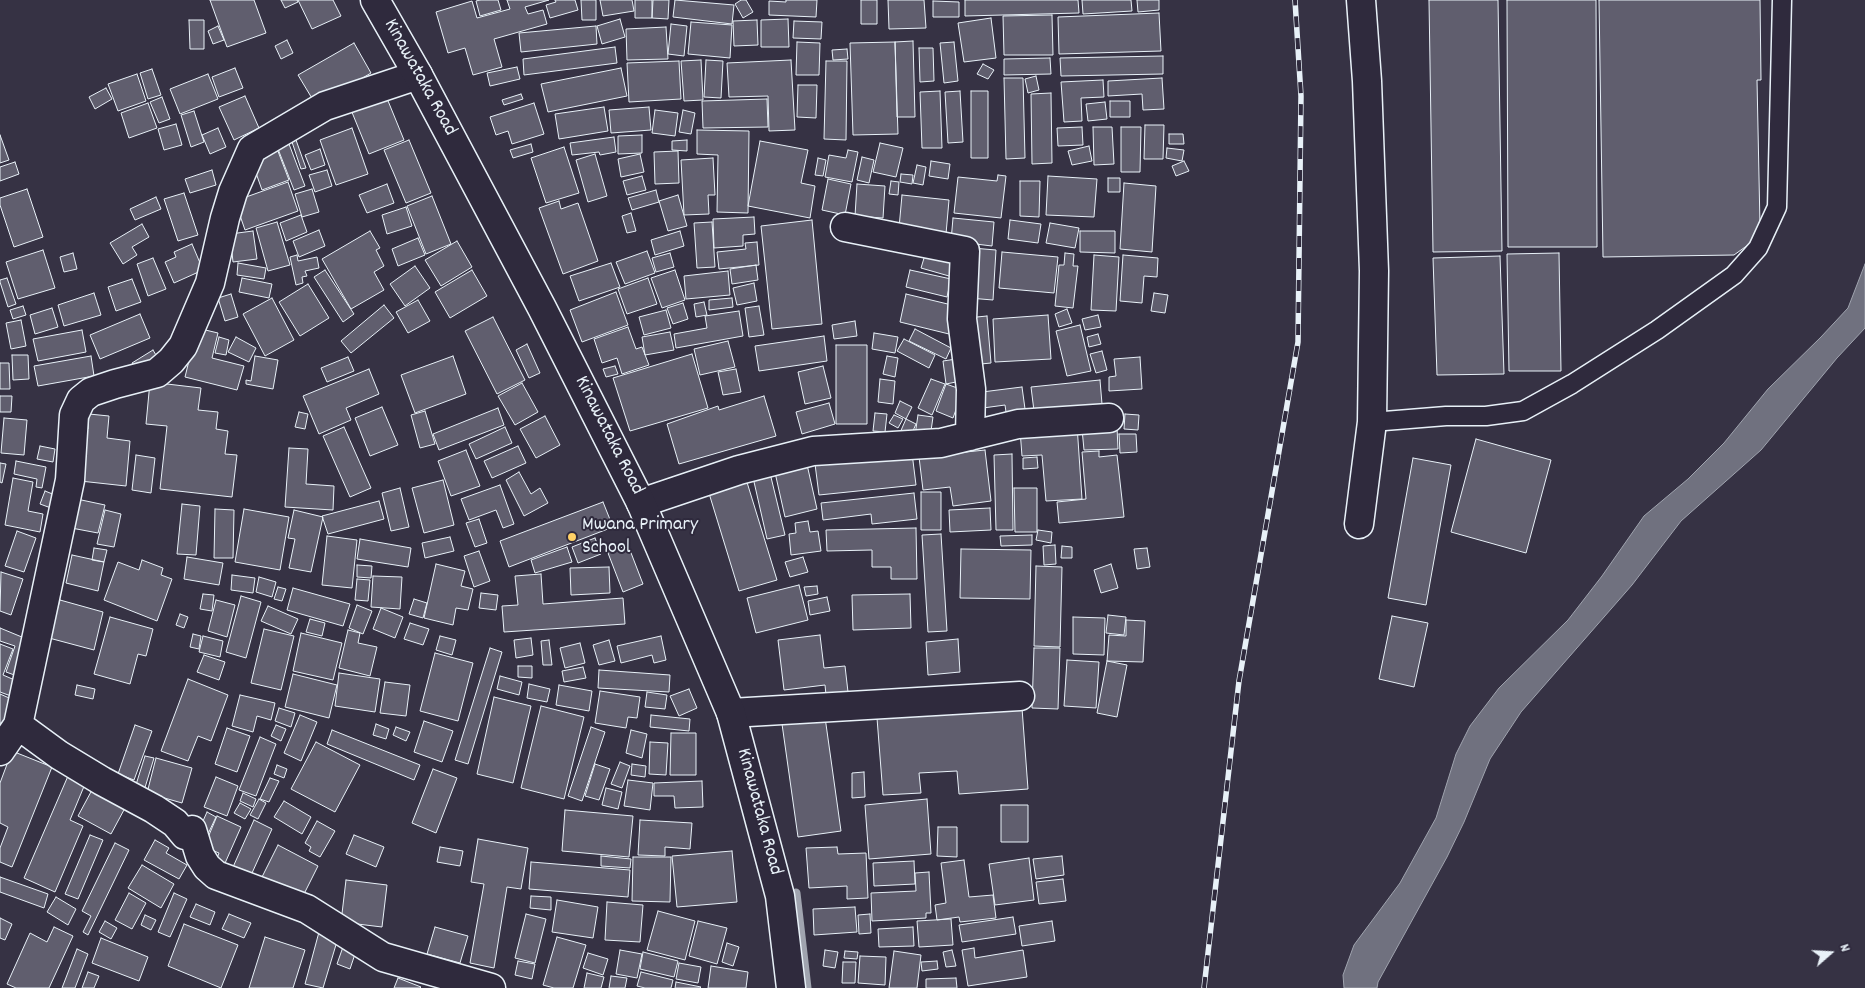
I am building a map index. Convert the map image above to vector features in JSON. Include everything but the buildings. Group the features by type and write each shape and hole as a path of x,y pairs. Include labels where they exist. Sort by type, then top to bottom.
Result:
{"street":[{"name":"Kinawataka Road","path":"375,0 418,74 542,308 642,503 731,714 780,896 790,988"},
{"path":"1359,524 1372,422 1374,271 1367,81 1361,0"},
{"path":"0,751 18,725 70,480 74,415 81,400 91,392 156,373 183,346 210,283 224,218 252,149 325,106 418,74"},
{"path":"845,227 965,251 962,319 971,389 970,436"},
{"path":"642,503 738,470 813,451 941,443 1018,424 1109,418"},
{"path":"731,714 1020,696"},
{"path":"18,725 59,755 154,809 175,823 185,835 192,830 200,856 206,867 216,875 307,909 384,957 491,988"}],"lane":[{"path":"1372,422 1446,416 1486,416 1523,411 1572,384 1657,330 1734,275 1758,248 1776,206 1782,0"}],"water":[{"path":"1865,264 1865,328 1837,358 1761,450 1681,521 1632,585 1521,712 1490,759 1464,822 1447,857 1378,982 1377,988 1344,988 1343,975 1354,945 1400,883 1436,818 1456,754 1470,726 1499,688 1568,620 1644,516 1688,479 1724,443 1768,389 1848,308"}],"waterway":[{"path":"796,893 807,988"}],"railway":[{"path":"1204,988 1239,681 1298,342 1301,96 1295,0"}],"place":[{"name":"Mwana Primary School","path":"572,537"}]}
